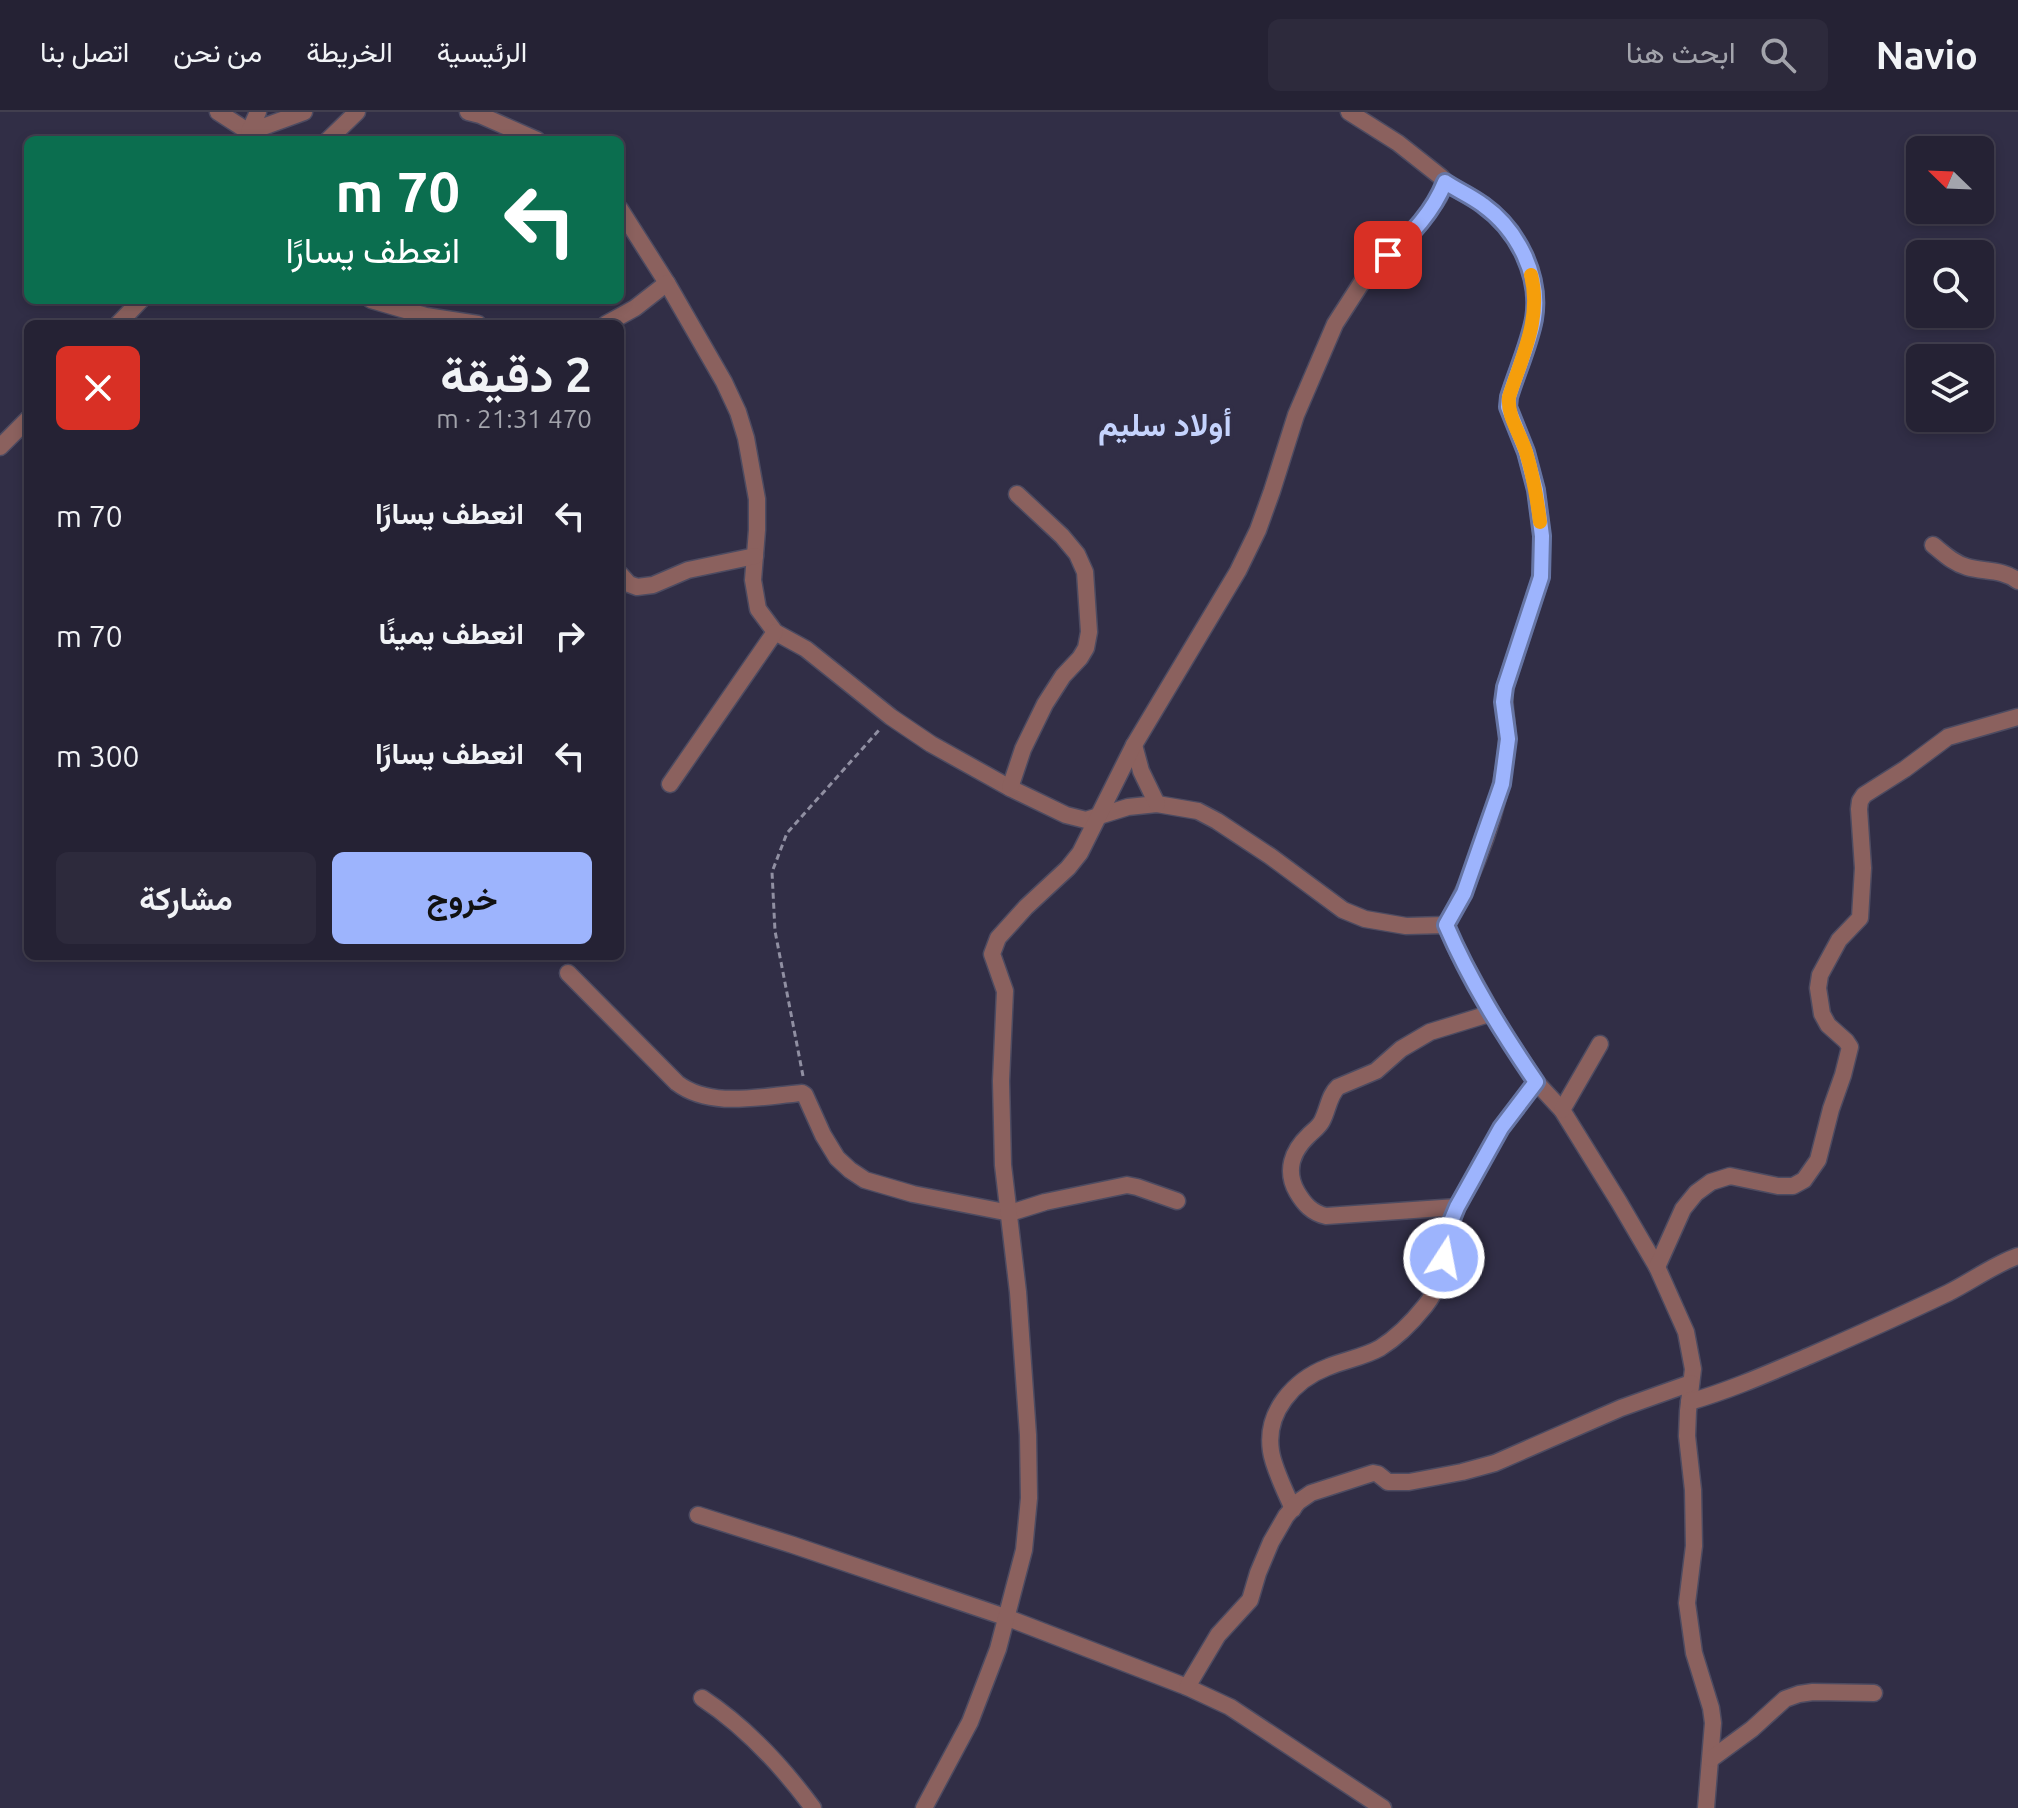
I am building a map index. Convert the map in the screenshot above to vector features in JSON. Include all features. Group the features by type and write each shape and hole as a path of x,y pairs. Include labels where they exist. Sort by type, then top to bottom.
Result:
{"street":[{"path":"218,112 249,132"},
{"path":"249,132 258,112"},
{"path":"249,132 304,112"},
{"path":"332,136 357,112"},
{"path":"468,112 528,136"},
{"path":"1349,112 1398,143 1445,182 1484,206 1519,244 1528,261 1534,286 1534,317 1508,407 1526,452 1536,490 1542,536 1541,577 1505,687 1503,702 1508,739 1502,784 1464,893 1446,925"},
{"path":"924,1808 970,1722 998,1649 1024,1550 1029,1498 1018,1292 1003,1165 1001,1081 1005,991 992,954 998,938 1080,853 1134,745 1232,581 1258,530 1296,415 1335,324 1364,279 1410,236 1439,197 1445,182"},
{"path":"624,215 667,283 738,412 757,499 753,580 758,609 775,632 806,649 891,717 931,744 1010,788 1075,818 1086,820 1128,807 1157,804 1198,811 1270,856 1343,910 1365,919 1406,926 1446,925"},
{"path":"613,320 635,308 667,283"},
{"path":"122,320 137,304"},
{"path":"385,304 452,320"},
{"path":"0,447 24,423"},
{"path":"1010,788 1023,749 1045,704 1063,676 1080,658 1089,632 1085,572 1077,554 1017,494"},
{"path":"1933,545 1965,567 2016,573"},
{"path":"624,578 637,587 653,585 688,570 755,556"},
{"path":"670,784 775,632"},
{"path":"1657,1267 1683,1209 1696,1193 1711,1182 1730,1176 1793,1186 1804,1180 1818,1160 1850,1047 1828,1025 1822,1014 1818,988 1820,975 1839,940 1860,918 1863,868 1860,801 1868,791 1905,769 1948,737 2018,717"},
{"path":"1134,745 1141,771 1157,804"},
{"path":"1446,925 1492,1013 1536,1082 1562,1110 1657,1267 1686,1332 1693,1369 1687,1436 1693,1490 1694,1546 1687,1603 1694,1653 1713,1723 1706,1808"},
{"path":"568,973 687,1091 718,1098 800,1093 807,1096 823,1135 837,1158 865,1180 913,1194 1010,1213 1045,1202 1127,1185 1177,1201"},
{"path":"1457,1207 1326,1216 1317,1214 1309,1208 1293,1184 1291,1162 1307,1136 1318,1128 1338,1087 1376,1071 1401,1049 1430,1032 1492,1013"},
{"path":"1562,1110 1600,1044"},
{"path":"1293,1509 1271,1452 1275,1413 1296,1386 1314,1373 1380,1347 1427,1305 1440,1277 1457,1207 1501,1128 1536,1082"},
{"path":"1689,1402 1739,1386 1865,1332 2018,1256"},
{"path":"1187,1687 1218,1635 1250,1600 1276,1529 1311,1493 1373,1473 1388,1482 1409,1482 1495,1463 1621,1408 1691,1383"},
{"path":"698,1515 1008,1618 1187,1687 1230,1707 1383,1808"},
{"path":"1711,1759 1752,1729 1785,1699 1813,1692 1874,1693"},
{"path":"702,1698 750,1735 813,1808"}],"path":[{"path":"807,1096 775,931 772,872 787,833 891,717"}],"slow traffic":[{"path":"1531,275 1534,317 1508,407 1526,452 1540,522"}],"district":[{"name":"أولاد سليم","path":"1165,425"}],"route":[{"path":"1388,255 1410,236 1439,197 1445,182 1484,206 1505,227 1528,261 1534,286 1534,317 1508,407 1526,452 1536,490 1542,536 1541,577 1505,687 1503,702 1508,739 1502,784 1464,893 1446,925 1482,997 1536,1082 1501,1128 1457,1207 1444,1258"}]}
